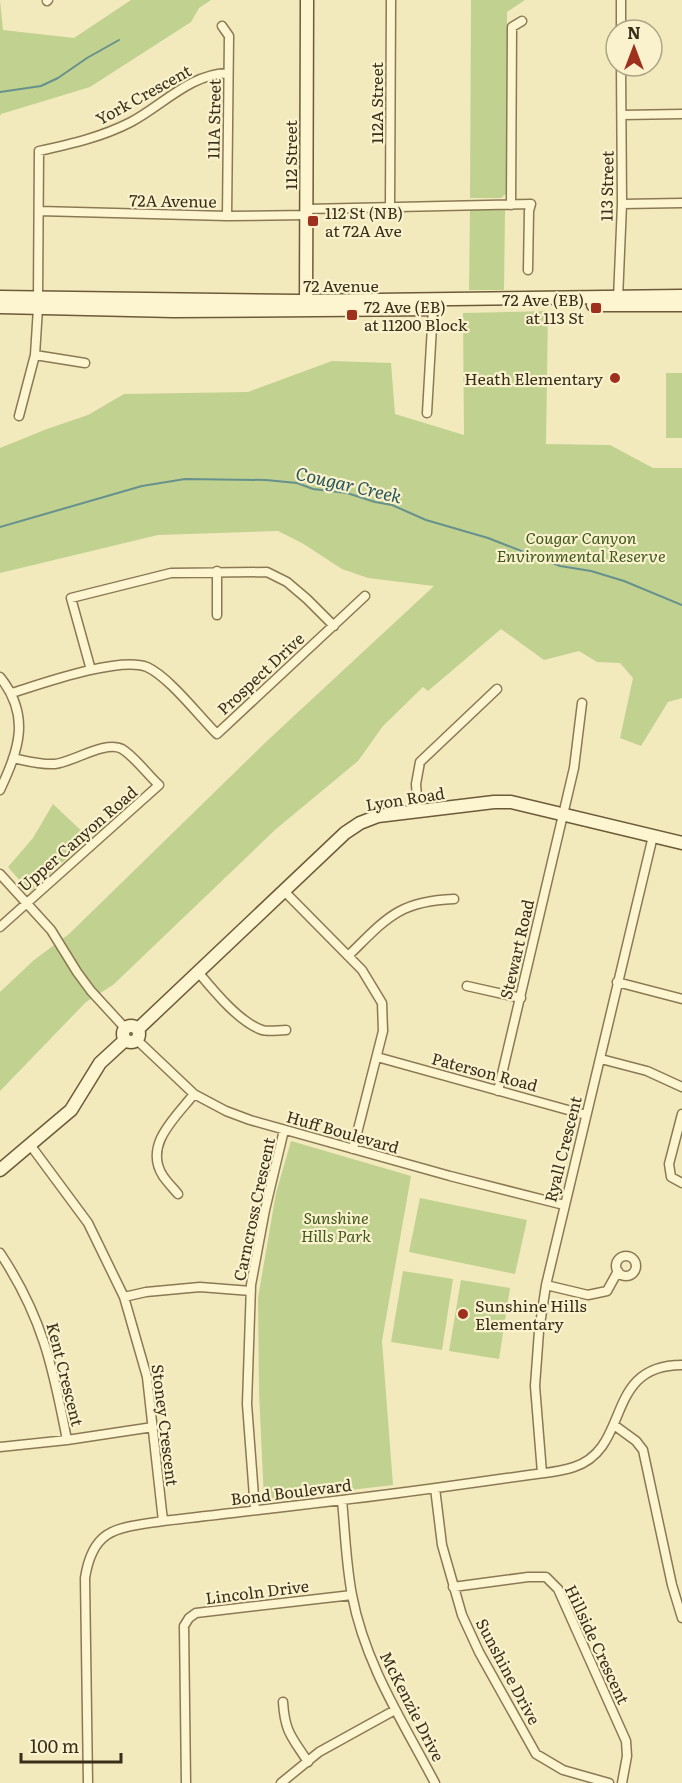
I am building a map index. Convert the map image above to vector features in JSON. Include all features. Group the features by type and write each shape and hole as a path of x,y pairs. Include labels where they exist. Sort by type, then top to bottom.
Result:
{"street":[{"name":"112 Street","path":"307,0 307,306"},
{"name":"112A Street","path":"390,207 391,0"},
{"path":"621,0 621,18"},
{"path":"511,205 512,27 522,21"},
{"name":"111A Street","path":"222,26 229,36 226,216"},
{"name":"York Crescent","path":"19,416 35,355 38,303 39,152 101,136 133,121 196,80 215,74 228,73"},
{"name":"113 Street","path":"618,301 622,204 621,78"},
{"path":"622,115 682,114"},
{"path":"622,204 682,203"},
{"name":"72A Avenue","path":"39,211 226,216 390,207 531,204 528,270"},
{"name":"72 Avenue","path":"0,307 38,303 162,301 433,309 682,296"},
{"name":"72 Avenue","path":"0,297 38,303"},
{"name":"72 Avenue","path":"307,306 548,299 682,305"},
{"path":"427,413 433,309"},
{"path":"35,355 85,363"},
{"path":"217,571 217,615"},
{"path":"91,670 70,598 171,573 217,571 270,573 288,582 333,627"},
{"name":"Prospect Drive","path":"12,693 91,670 126,665 145,666 163,677 216,734 365,597"},
{"path":"0,676 12,693 20,722 20,733 13,758 0,790"},
{"path":"418,811 416,783 420,762 497,689"},
{"name":"Stewart Road","path":"498,1091 521,998 561,814 574,768 582,703"},
{"name":"Upper Canyon Road","path":"0,927 159,785 123,749 114,746 55,764 35,763 13,758"},
{"name":"Lyon Road","path":"0,1170 71,1110 100,1063 345,832 360,823 378,816 511,802 682,843"},
{"name":"Ryall Crescent","path":"542,1473 534,1386 546,1285 653,836"},
{"name":"Huff Boulevard","path":"0,874 51,930 92,992 131,1034 194,1094 226,1111 284,1130 564,1205"},
{"path":"284,890 362,970 382,1003 383,1031 353,1149"},
{"path":"348,956 388,917 401,909 431,900 454,899"},
{"path":"198,972 218,996 241,1017 263,1030 286,1030"},
{"path":"617,982 682,999"},
{"path":"467,986 521,998"},
{"name":"Paterson Road","path":"377,1057 586,1115"},
{"path":"601,1059 646,1071 682,1087"},
{"path":"178,1194 162,1174 157,1160 156,1147 162,1134 194,1094"},
{"path":"682,1113 669,1164 671,1177 682,1183"},
{"name":"Carncross Crescent","path":"255,1510 247,1404 251,1291 265,1210 284,1130"},
{"name":"Stoney Crescent","path":"31,1146 88,1223 124,1297 147,1377 163,1521"},
{"name":"Kent Crescent","path":"0,1253 17,1279 33,1311 47,1350 67,1440"},
{"path":"546,1285 588,1295 607,1291 618,1271"},
{"path":"124,1297 146,1292 200,1287 251,1291"},
{"name":"Bond Boulevard","path":"88,1783 85,1578 88,1559 94,1547 104,1536 122,1527 435,1488 575,1467 589,1460 602,1448 610,1435 625,1396 638,1381 654,1370 682,1365"},
{"path":"614,1425 636,1441 643,1450 672,1586 682,1618"},
{"path":"0,1447 67,1440 153,1426"},
{"name":"Sunshine Drive","path":"435,1488 442,1545 462,1615 479,1652 536,1754 563,1770 609,1783"},
{"name":"McKenzie Drive","path":"342,1500 351,1595 360,1628 378,1678 435,1783"},
{"name":"Hillside Crescent","path":"453,1587 528,1577 546,1577 558,1589 626,1741 627,1756 622,1783"},
{"name":"Lincoln Drive","path":"186,1783 184,1626 189,1618 196,1613 351,1595"},
{"path":"283,1702 288,1732 308,1762"},
{"path":"281,1783 319,1752 395,1710"}],"green space":[{"path":"0,0 3,30 74,38 131,0 211,0 199,8 191,22 90,87 0,116"},
{"path":"471,0 525,0 507,12 508,192 501,198 470,198"},
{"path":"470,210 505,210 504,290 469,290"},
{"name":"Cougar Canyon Environmental Reserve","path":"548,311 546,444 610,445 653,468 682,468 682,698 668,702 641,746 620,738 633,678 620,663 597,662 579,651 544,660 501,629 428,691 423,687 383,726 358,761 276,829 113,985 86,1002 0,1091 0,992 34,960 69,934 268,740 434,586 368,578 342,569 302,543 278,531 158,535 0,573 0,448 88,415 124,394 248,392 332,361 391,363 395,414 464,435 463,313"},
{"path":"666,373 682,373 682,438 666,438"},
{"path":"53,804 89,838 30,892 8,867 33,838"},
{"name":"Sunshine Hills Park","path":"291,1141 411,1176 382,1341 393,1485 264,1500 258,1298 276,1193"},
{"path":"420,1198 527,1220 515,1274 409,1252"},
{"path":"403,1271 453,1279 442,1350 391,1342"},
{"path":"461,1280 510,1288 499,1359 449,1351"}],"waterway":[{"path":"0,92 41,86 119,40"},
{"name":"Cougar Creek","path":"0,527 142,486 185,479 266,480 297,483 313,489 347,493 392,505 426,520 488,538 560,566 591,571 624,581 682,605"}],"place":[{"name":"112 St (NB) at 72A Ave","path":"313,221"},
{"name":"72 Ave (EB) at 113 St","path":"596,308"},
{"name":"72 Ave (EB) at 11200 Block","path":"352,315"},
{"name":"Heath Elementary","path":"615,378"},
{"name":"Sunshine Hills Elementary","path":"463,1314"}]}
